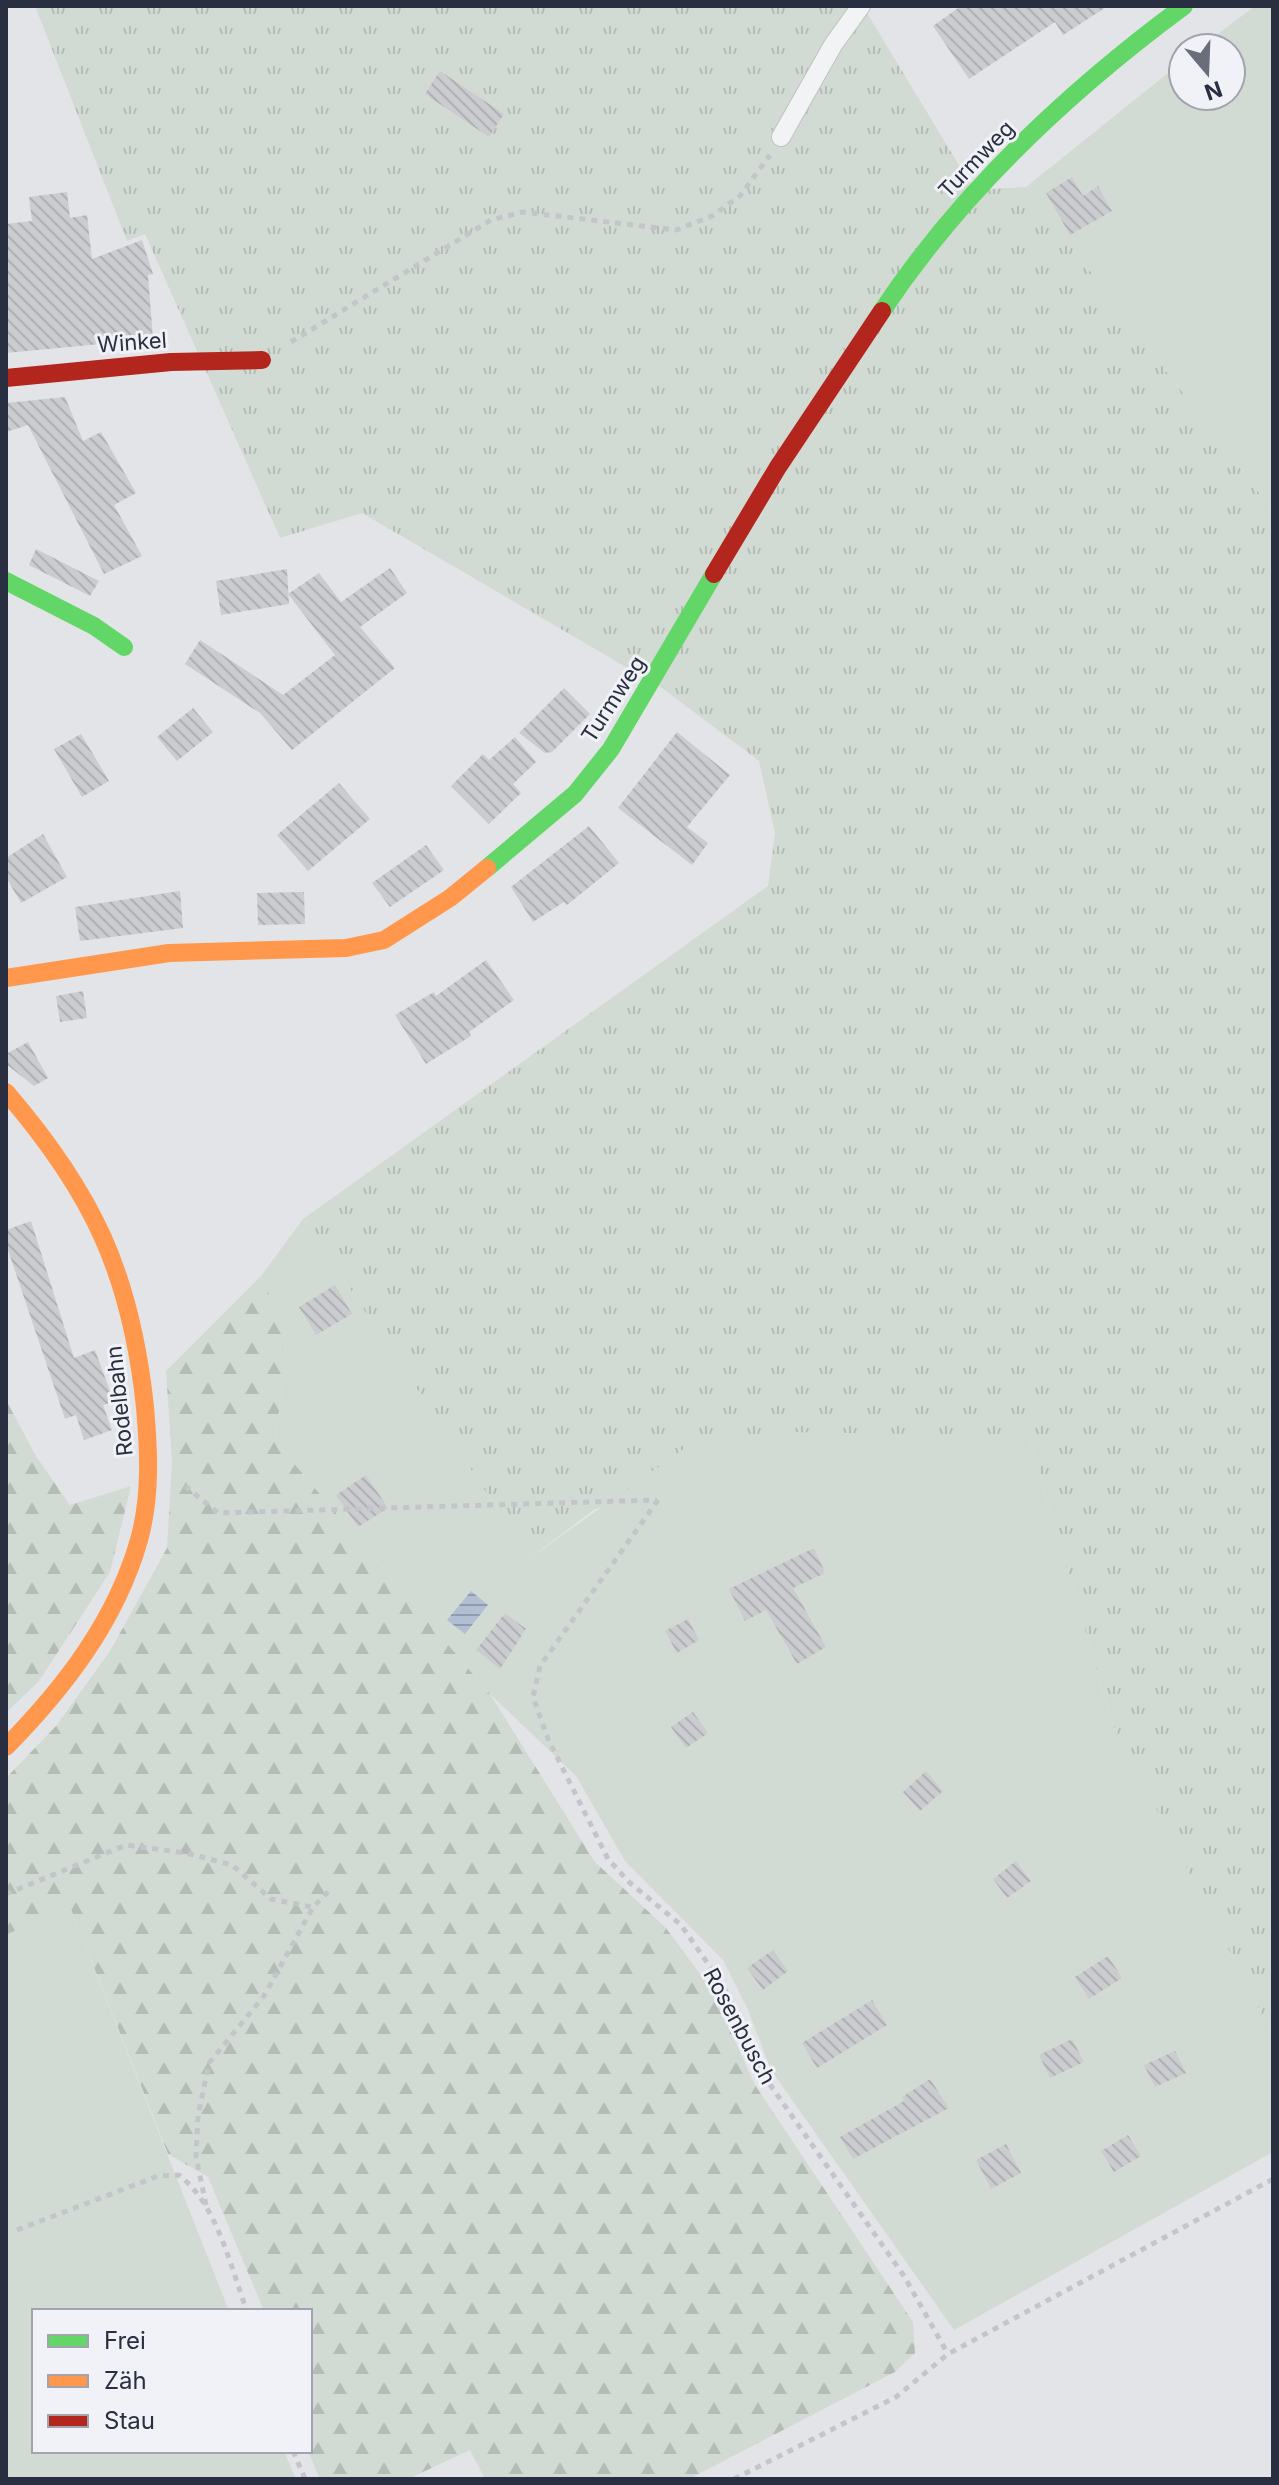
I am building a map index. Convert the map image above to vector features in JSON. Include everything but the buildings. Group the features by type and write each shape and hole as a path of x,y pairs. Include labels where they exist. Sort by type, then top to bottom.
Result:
{"street":[{"name":"Turmweg","path":"6,978 169,953 346,948 384,940 450,898 575,794 611,749 649,690 778,467 915,261 975,190 1045,123 1116,56 1184,6"},
{"name":"Winkel","path":"6,378 171,362 262,360"},
{"path":"6,581 94,626 124,647"},
{"name":"Rodelbahn","path":"6,1092 52,1145 93,1215 116,1271 136,1335 150,1460 139,1539 117,1597 81,1660 37,1717 6,1747"}],"lane":[{"path":"781,137 833,45 861,6"}],"path":[{"path":"262,360 491,220 523,212 676,230 712,216 740,196 760,173 781,137"},
{"name":"Rosenbusch","path":"150,1460 218,1513 658,1500 540,1666 533,1697 548,1739 608,1859 629,1882 681,1925 690,1937 724,1987 764,2076 904,2276 948,2354"},
{"path":"6,1894 126,1845 186,1853 232,1865 271,1899 313,1907"},
{"path":"246,2309 206,2205 196,2157 198,2116 209,2063 264,1996 313,1907 332,1888"},
{"path":"17,2230 158,2176 179,2175 194,2187 206,2205"},
{"path":"734,2479 896,2397 948,2354 1273,2179"},
{"path":"294,2453 305,2479"}],"green space":[{"path":"35,6 873,6 867,13 974,190 1026,187 1273,511 1273,2036 1112,1723 1028,1436 595,1509 530,1558 303,1219 768,886 775,833 759,761 662,688 362,513 280,538 145,234 127,241"},
{"path":"1255,6 1273,6 1273,511 1026,187 1167,74 1167,112 1247,112 1247,32 1220,32"},
{"path":"303,1219 530,1558 699,1438 786,1432 1028,1436 1112,1723 1273,2036 1273,2152 954,2330 771,2070 748,2010 723,1960 625,1861 576,1776 490,1694 275,1441 286,1358 284,1326 261,1276"},
{"path":"261,1276 284,1326 286,1358 275,1441 490,1694 595,1862 666,1928 712,1990 755,2085 913,2322 915,2353 895,2372 689,2479 485,2479 470,2450 408,2479 320,2479 309,2453 312,2453 312,2309 263,2309 208,2177 168,2154 70,1907 6,1935 6,1778 56,1726 110,1651 167,1548 172,1461 166,1371"},
{"path":"6,1400 36,1456 70,1505 131,1486 110,1572 39,1681 6,1713"},
{"path":"70,1907 228,2309 32,2309 32,2453 285,2453 296,2479 6,2479 6,1935"}],"water":[{"path":"471,1591 488,1605 465,1634 447,1620"}],"traffic: fast":[{"path":"882,311 946,225 1020,146 1099,73 1184,6"},
{"path":"487,868 575,794 611,749 714,574"},
{"path":"6,581 94,626 124,647"}],"traffic: slow":[{"path":"6,978 169,953 346,948 384,940 450,898 487,868"},
{"path":"6,1092 36,1129 85,1201 118,1276 139,1359 148,1458 143,1524 117,1598 68,1677 6,1747"}],"traffic: jam":[{"path":"714,574 778,467 882,311"},
{"path":"6,378 171,362 262,360"}]}
